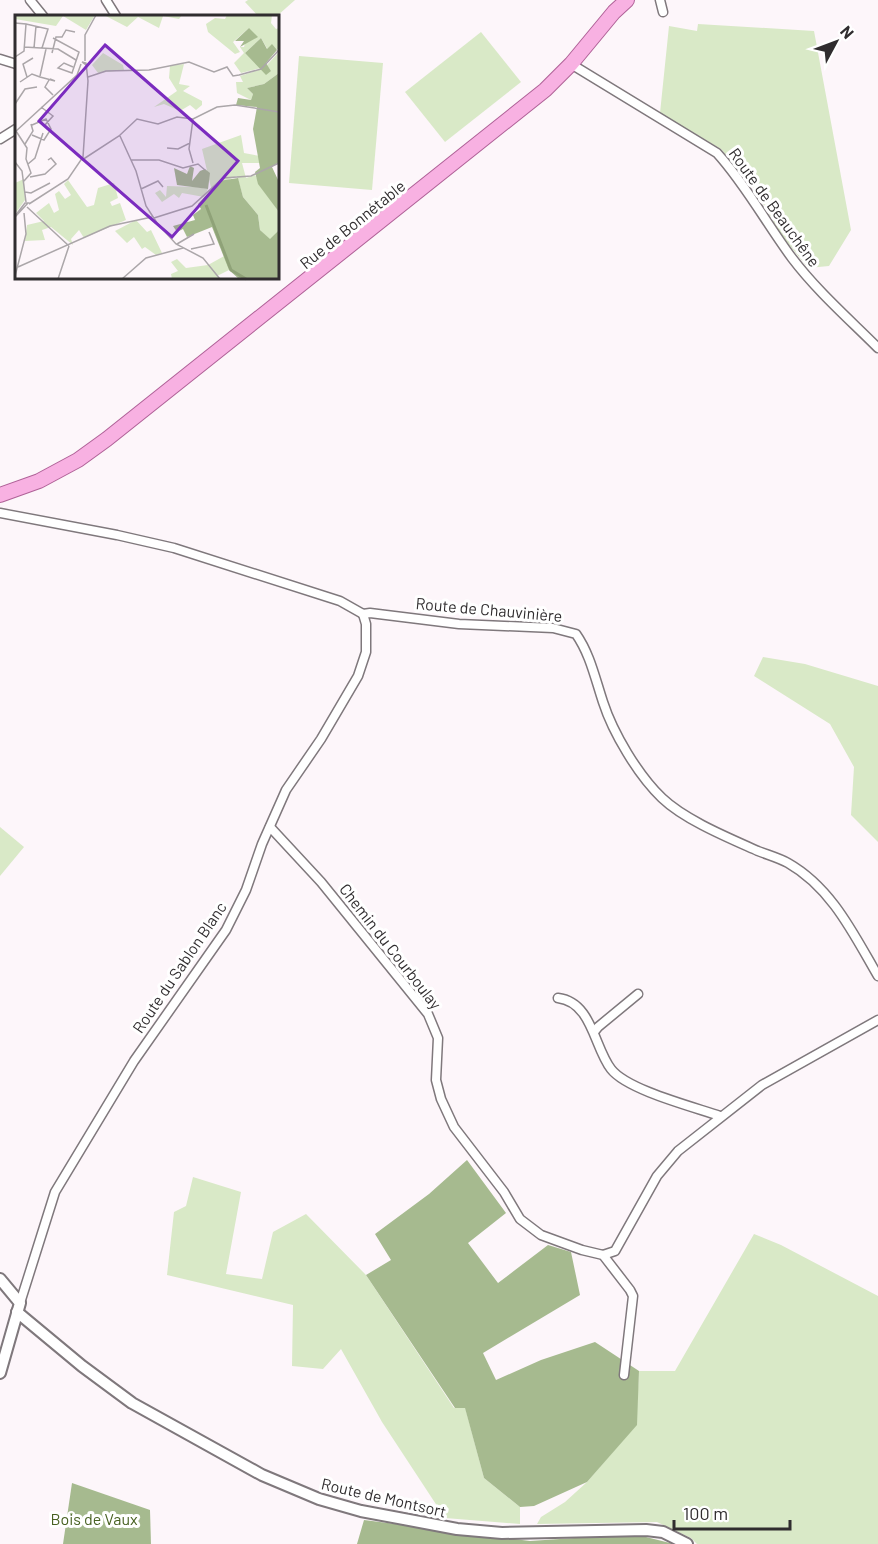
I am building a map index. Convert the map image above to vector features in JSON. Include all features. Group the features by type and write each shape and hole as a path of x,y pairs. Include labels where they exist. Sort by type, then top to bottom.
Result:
{"main road":[{"name":"Rue de Bonnétable","path":"0,495 39,481 78,460 107,439 545,90 572,64 616,6 627,0"}],"street":[{"path":"30,0 42,15"},
{"path":"106,0 115,15"},
{"path":"660,0 663,12"},
{"path":"0,59 15,64"},
{"name":"Route de Beauchêne","path":"572,64 717,153 792,258 811,281 878,348"},
{"path":"0,139 15,130"},
{"name":"Route de Chauvinière","path":"0,513 174,548 329,598 363,614 459,624 553,628 576,634 583,644 603,704 618,736 641,772 662,798 683,814 789,864 815,884 840,911 858,938 878,976"},
{"name":"Route du Sablon Blanc","path":"18,1307 55,1192 134,1061 226,930 246,890 286,790 327,729 358,676 366,652 366,624 363,614"},
{"name":"Chemin du Courboulay","path":"270,827 321,882 428,1014 438,1038 436,1080 441,1099 454,1127 504,1192 520,1219 541,1235 603,1255"},
{"path":"594,1032 598,1026 638,994"},
{"path":"558,998 566,999 579,1007 594,1032 609,1067 616,1075 663,1097 720,1116"},
{"path":"624,1375 633,1296 603,1255 615,1251 657,1176 678,1151 762,1085 878,1020"},
{"name":"Route de Montsort","path":"0,1280 18,1307 82,1366 132,1403 262,1474 319,1499 361,1511 457,1529 502,1533 646,1530 663,1532 687,1544"},
{"path":"0,1372 18,1307"}],"green space":[{"path":"248,0 295,0 278,15 257,15 245,2"},
{"path":"698,24 814,31 851,230 829,266 808,268 782,236 753,187 721,149 660,113 669,26 697,31"},
{"path":"481,32 521,82 445,142 405,92"},
{"path":"299,56 383,63 372,190 289,183"},
{"path":"763,657 805,664 878,686 878,842 851,815 854,767 830,724 754,676"},
{"path":"0,827 24,847 0,876"},
{"path":"467,1160 506,1213 468,1243 498,1283 548,1245 571,1252 580,1295 483,1353 496,1380 541,1360 595,1342 639,1371 637,1425 587,1482 534,1506 520,1507 484,1478 465,1408 455,1408 366,1275 391,1260 375,1234 429,1194"},
{"path":"193,1177 241,1192 226,1274 262,1279 273,1232 306,1214 366,1275 454,1408 465,1407 484,1478 520,1507 520,1524 445,1518 382,1422 341,1349 323,1369 292,1366 293,1305 167,1275 174,1212 186,1206"},
{"path":"754,1234 781,1245 878,1296 878,1544 697,1544 691,1538 657,1522 537,1524 541,1517 565,1502 587,1482 636,1425 639,1371 675,1371"},
{"name":"Bois de Vaux","path":"72,1483 150,1510 151,1544 63,1544"},
{"path":"364,1520 530,1541 634,1534 674,1544 357,1544"}]}
